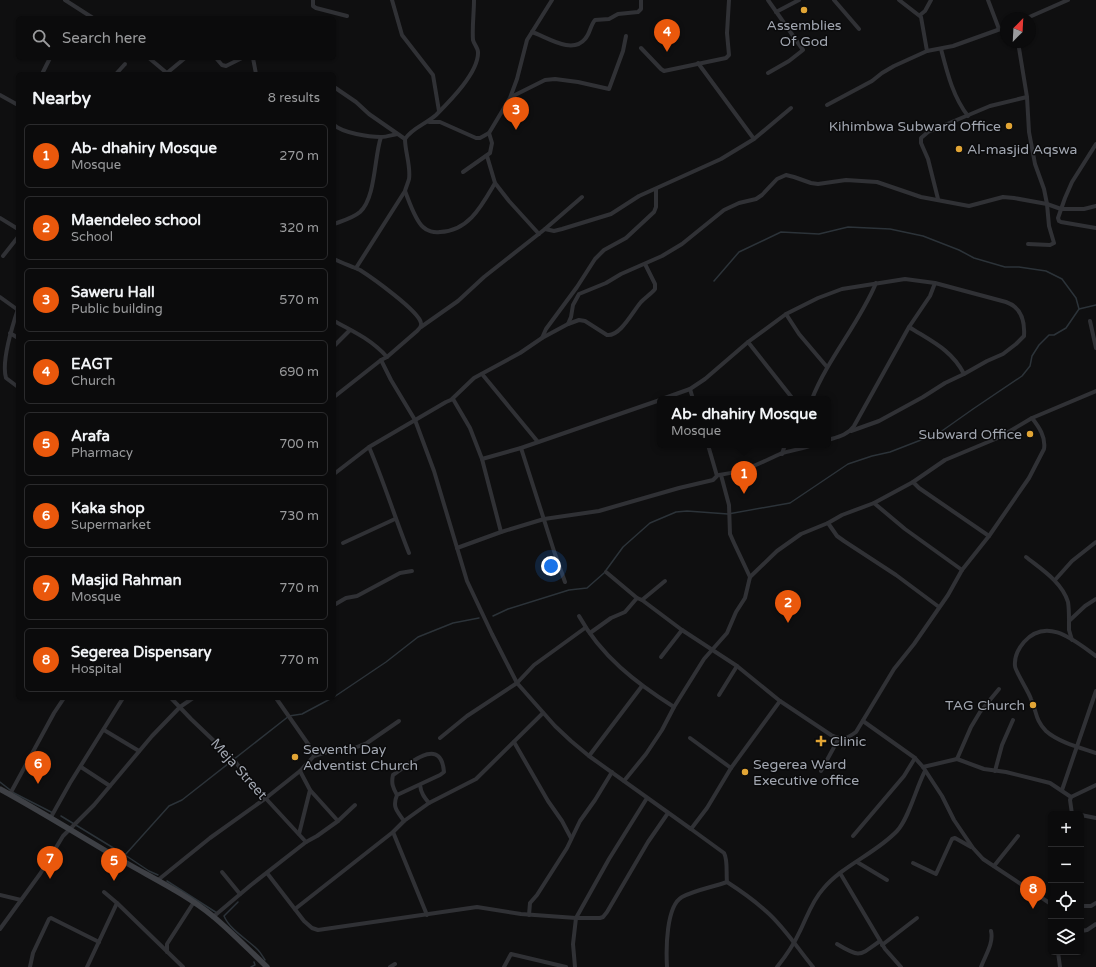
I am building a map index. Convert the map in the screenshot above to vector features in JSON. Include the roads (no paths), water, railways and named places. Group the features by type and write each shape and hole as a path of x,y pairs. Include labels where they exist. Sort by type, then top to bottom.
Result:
{"main road":[{"path":"0,789 70,828 194,902 213,916 264,966"}],"street":[{"path":"65,0 71,2 90,16"},
{"path":"313,0 313,6 316,8 348,16"},
{"path":"392,0 402,35 433,75 439,111"},
{"path":"356,268 404,191 409,178 409,164 405,148 405,139 414,130 429,122 468,79 476,66 478,51 474,42 474,0"},
{"path":"429,122 440,122 476,138 480,138 489,133 510,98 527,40 552,0"},
{"path":"532,32 562,44 572,46 582,42 586,38 595,20 609,19 622,13 638,12 641,9 642,0"},
{"path":"641,48 661,69 664,70 715,61 729,56 727,33 729,0"},
{"path":"768,0 803,50 768,73"},
{"path":"776,12 799,0"},
{"path":"834,0 859,29"},
{"path":"899,0 920,15 928,51"},
{"path":"920,15 925,11 931,0"},
{"path":"827,105 872,81 887,69 928,51 953,46 999,29 988,0"},
{"path":"1050,0 1053,6"},
{"path":"1036,14 1068,0"},
{"path":"510,98 545,80 550,79 578,82 608,90 623,51 626,36"},
{"path":"941,48 956,96 968,116"},
{"path":"1019,48 1027,97 1029,132 1034,158 1047,204 1049,226 1054,243 1050,245 1028,244"},
{"path":"43,72 49,60"},
{"path":"151,60 166,72"},
{"path":"170,72 182,60"},
{"path":"218,60 222,65 226,66 238,60"},
{"path":"253,60 256,72"},
{"path":"698,63 754,138"},
{"path":"118,72 125,64"},
{"path":"336,88 405,139"},
{"path":"0,95 16,104"},
{"path":"938,199 928,160 921,143 921,138 928,132 990,106 1027,97"},
{"path":"545,230 562,229 611,214 639,196 721,159 754,138 791,108"},
{"path":"336,126 355,133 381,137 397,134"},
{"path":"463,172 490,153 492,143 489,133"},
{"path":"336,223 357,214 361,211 365,204 374,176 378,146 381,137"},
{"path":"1096,144 1072,182 1058,218 1059,221 1096,228"},
{"path":"487,156 496,183 509,201 539,234"},
{"path":"568,324 573,305 579,294 606,283 682,244 728,207 756,199 762,195 777,178 786,175 810,184 846,180 877,182 921,197 969,206 1002,197 1047,204 1061,209 1084,209 1096,206"},
{"path":"404,191 422,226 427,230 438,233 447,232 458,228 470,220 496,183"},
{"path":"542,338 545,330 577,287 595,259 604,250 626,238 654,212 656,207 656,189"},
{"path":"336,395 381,360 387,357 421,327 458,301 484,277 545,230 582,197"},
{"path":"0,218 16,228"},
{"path":"3,256 16,239"},
{"path":"336,260 356,268 373,279 417,315 421,321 421,327"},
{"path":"336,472 369,447 452,399 474,378 520,353 542,338 568,324 579,320 585,321 607,336 614,334 655,289 655,284 645,264"},
{"path":"670,396 690,389 748,342 786,314 818,298 842,289 905,279 935,283 1011,304 1019,311 1022,316 1024,329 1022,338 1003,354 987,360 879,421 831,439"},
{"path":"813,396 827,367 860,315 876,283"},
{"path":"851,431 909,327 930,296 935,283"},
{"path":"0,297 16,309"},
{"path":"786,314 799,334 827,367"},
{"path":"16,316 7,346 6,376 8,380 16,386"},
{"path":"1090,321 1096,348"},
{"path":"336,322 373,343 387,357"},
{"path":"909,327 954,357 964,374"},
{"path":"336,344 350,330"},
{"path":"10,333 16,337"},
{"path":"748,342 791,396"},
{"path":"381,360 415,420 434,470 467,581 517,683 543,713 571,741 589,756 724,853 726,859 725,867 727,882 767,912 813,967"},
{"path":"482,374 538,442"},
{"path":"690,389 692,396"},
{"path":"624,781 646,754 662,730 704,659 727,633 736,612 745,598 750,577 777,551 801,534 874,502 913,482 946,460 1000,437 1032,418 1096,391"},
{"path":"452,399 455,400 470,428 482,460 501,532"},
{"path":"482,460 521,448 657,400"},
{"path":"606,572 637,598 642,600 682,630 738,666 780,702 831,734 839,738 846,739 856,732 894,670 940,607 962,570 989,536 1029,478 1044,449 1045,444 1040,427 1032,418"},
{"path":"369,447 382,478 395,519 409,553"},
{"path":"521,448 565,582"},
{"path":"709,448 729,505 730,534 750,577"},
{"path":"782,454 784,448"},
{"path":"457,548 501,532 544,519 599,511 679,488 713,480 719,476 754,467 782,454 803,448"},
{"path":"913,482 989,536"},
{"path":"874,502 905,529 962,570"},
{"path":"343,543 395,519"},
{"path":"828,523 837,536 896,575 940,607"},
{"path":"1055,580 1072,561 1096,542"},
{"path":"1026,556 1055,580 1066,598 1072,640"},
{"path":"336,604 346,598 357,596 400,573 412,571"},
{"path":"642,600 665,581"},
{"path":"590,634 611,618 625,612 637,598"},
{"path":"1069,621 1085,606 1096,599"},
{"path":"579,616 585,628 610,658 642,686 674,708"},
{"path":"440,738 467,716 517,683 534,665 585,628"},
{"path":"661,657 682,630"},
{"path":"1096,656 1061,633 1054,631 1042,631 1034,634 1019,648 1016,653 1015,668 1032,699 1036,717 1047,732 1096,754"},
{"path":"720,695 738,666"},
{"path":"589,756 642,686"},
{"path":"956,759 980,712 1000,689"},
{"path":"1062,790 1076,745 1096,691"},
{"path":"10,794 54,713 63,700"},
{"path":"51,817 122,700"},
{"name":"Meja Street","path":"173,700 233,759 306,842"},
{"path":"1,926 40,874 63,836 94,805 139,751 180,707 190,700"},
{"path":"277,700 313,751 314,756"},
{"path":"692,830 732,768 780,702"},
{"path":"295,909 393,832 404,821 429,803 476,779 543,713"},
{"path":"995,771 1002,745 1013,720"},
{"path":"158,880 210,838 266,798 300,771 314,756 327,752 352,749 367,743 399,721"},
{"path":"863,722 915,758 942,796 954,820 973,848 983,859 1048,902"},
{"path":"104,730 139,751"},
{"path":"690,738 732,768"},
{"path":"821,771 839,738"},
{"path":"514,742 548,801 572,838"},
{"path":"398,795 393,788 391,781 393,775 426,754 435,754 440,758 444,764 444,772 440,776 398,795 394,801 394,806 404,821"},
{"path":"853,836 904,776 915,758"},
{"path":"924,769 956,759 975,766 995,771 1018,774 1050,783 1071,797"},
{"path":"80,767 110,786"},
{"path":"777,967 794,943 821,890 840,873 891,837 901,826 924,769"},
{"path":"300,771 310,790 338,821"},
{"path":"529,915 530,902 537,895 572,838 580,821 596,800 612,772"},
{"path":"420,784 421,791 429,803"},
{"path":"1071,797 1096,785"},
{"path":"299,834 310,790"},
{"path":"1071,797 1072,811"},
{"path":"575,967 573,944 576,918 609,859 647,798"},
{"path":"213,916 306,842 338,821 355,805"},
{"path":"267,873 309,926 318,930 476,907 529,915 576,918 603,917 635,866 648,842 668,813"},
{"path":"1084,816 1096,818"},
{"path":"393,832 427,915"},
{"path":"994,866 1018,836"},
{"path":"913,863 936,874 952,839 955,838 973,848"},
{"path":"857,862 887,880"},
{"path":"222,872 240,894"},
{"path":"840,873 881,943 901,967"},
{"path":"667,967 666,954 670,913 674,904 682,897 727,882"},
{"path":"104,892 168,952 177,965 183,967"},
{"path":"0,894 21,900"},
{"path":"168,952 167,944 194,902"},
{"path":"87,967 117,903"},
{"path":"1084,906 1091,906 1096,903"},
{"path":"30,967 33,953 49,919 51,918 99,942"},
{"path":"837,944 855,954 862,953 881,943 917,918"},
{"path":"1084,930 1096,924"},
{"path":"981,967 992,938 991,931"},
{"path":"504,967 511,954 566,967"},
{"path":"1058,955 1060,967"},
{"path":"390,967 395,964"}],"waterway":[{"path":"714,281 739,252 781,232 819,234 848,227 890,229 923,236 959,250 974,258 1005,267 1019,267 1046,271 1062,279 1076,298 1079,309"},
{"path":"493,616 508,609 569,590 587,588 604,573 623,547 650,523 676,512 687,511 728,514 790,503 848,464 890,452 939,433 1022,376 1030,366 1032,356 1039,345 1049,335 1054,335 1066,328 1079,309 1096,305"},
{"path":"336,696 386,662 418,637 453,623 479,618"},
{"path":"125,855 169,806 182,800 289,716 302,714 328,700"},
{"path":"0,782 14,793 53,813"},
{"path":"61,816 149,871 158,875"},
{"path":"167,881 217,913"},
{"path":"238,902 224,916 230,926 258,950 265,960"},
{"path":"251,967 255,965 254,962"}],"place":[{"name":"Assemblies Of God","path":"804,10"},
{"name":"EAGT","path":"667,52"},
{"name":"Kihimbwa Subward Office","path":"1009,126"},
{"name":"Saweru Hall","path":"516,130"},
{"name":"Al-masjid Aqswa","path":"959,149"},
{"name":"Subward Office","path":"1030,434"},
{"name":"Ab- dhahiry Mosque","path":"744,494"},
{"name":"Maendeleo school","path":"788,623"},
{"name":"TAG Church","path":"1033,705"},
{"name":"Clinic","path":"821,741"},
{"name":"Seventh Day Adventist Church","path":"295,757"},
{"name":"Segerea Ward Executive office","path":"745,772"},
{"name":"Kaka shop","path":"38,784"},
{"name":"Masjid Rahman","path":"50,879"},
{"name":"Arafa","path":"114,881"},
{"name":"Segerea Dispensary","path":"1033,909"}]}
